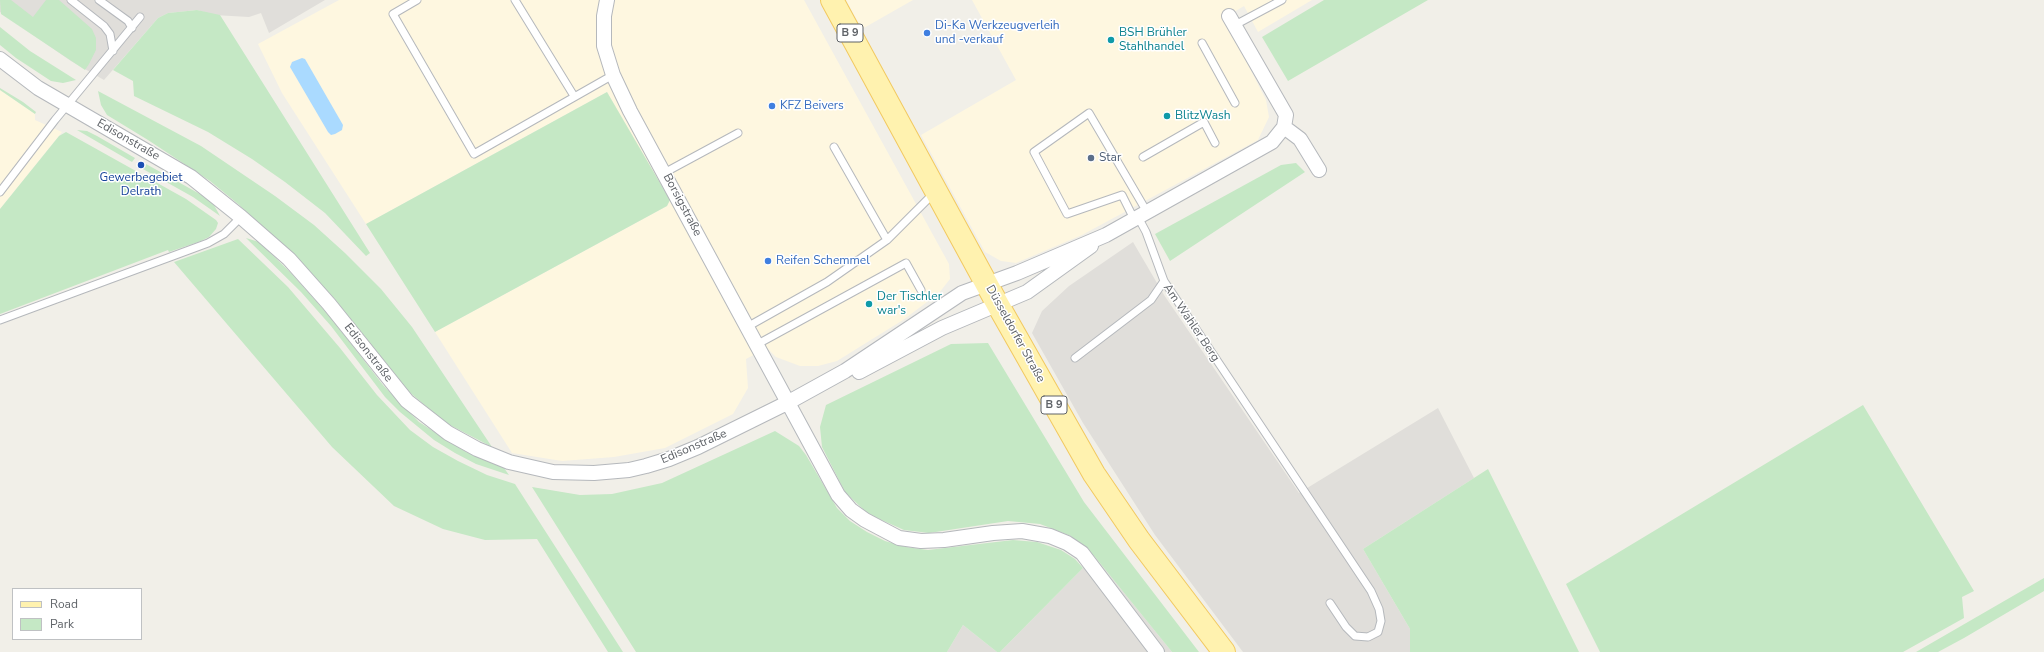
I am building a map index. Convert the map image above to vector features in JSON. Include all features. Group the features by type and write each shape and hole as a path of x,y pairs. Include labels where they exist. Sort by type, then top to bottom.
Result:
{"main road":[{"name":"Düsseldorfer Straße","path":"832,0 998,305 1094,474 1139,540 1224,652"}],"street":[{"name":"Borsigstraße","path":"607,0 604,16 604,46 613,75 630,111 838,495 851,510 865,520 899,538 922,541 944,540 993,532 1022,531 1050,536 1067,544 1082,554 1157,652"},
{"path":"986,283 1017,273 1106,235 1272,142 1284,127 1286,116 1232,20"},
{"name":"Edisonstraße","path":"0,59 38,88 191,177 241,217 289,259 329,304 395,388 420,412 463,442 509,462 553,472 575,474 629,470 676,456 787,403 852,376 942,328 998,305"},
{"path":"1284,127 1300,138 1319,170"},
{"path":"998,305 1026,292 1047,276 1078,257 1106,235"},
{"name":"Edisonstraße","path":"787,403 845,371 962,293 986,283"}],"lane":[{"path":"71,0 104,26 110,34 113,50"},
{"path":"99,0 128,21 132,28"},
{"path":"417,0 392,14 474,154 613,75"},
{"path":"515,0 574,96"},
{"path":"1232,20 1282,0"},
{"path":"0,192 140,17"},
{"path":"1202,43 1235,103"},
{"path":"1089,114 1140,216 1122,195 1067,214 1034,152 1089,114"},
{"path":"1143,157 1204,122 1216,143"},
{"path":"664,173 738,133"},
{"path":"834,147 887,240"},
{"path":"747,327 827,282 887,240 936,191"},
{"name":"Am Wahler Berg","path":"1140,216 1164,282 1371,590 1379,609 1381,621 1378,632 1368,638 1355,636 1346,627 1330,603"},
{"path":"0,320 208,243 224,234 241,217"},
{"path":"756,344 906,263 921,290"},
{"path":"1075,358 1151,300 1164,282"}],"shaded area":[{"path":"0,0 325,0 269,33 261,13 249,17 214,15 197,10 168,13 158,18 104,80 71,61 0,12"},
{"path":"339,0 804,0 949,264 950,279 939,293 903,320 837,361 818,366 800,366 776,357 767,348 746,359 748,388 733,414 665,448 614,457 562,461 512,453 435,332 667,206 670,200 607,92 366,224 282,93 258,44"},
{"path":"846,0 913,0 862,29"},
{"path":"972,0 1312,0 1258,32 1244,6 1224,18 1266,100 1269,117 1258,140 1082,235 1016,263 1001,261 985,252 921,135 1016,80"},
{"path":"0,90 35,114 35,120 62,132 0,209"},
{"path":"1133,242 1164,295 1299,493 1438,408 1474,478 1363,549 1410,629 1410,652 1243,652 1155,535 1083,423 1032,333 1042,311 1069,286"},
{"path":"1095,557 1172,652 1000,652 1083,568"},
{"path":"963,625 997,652 947,652"}],"green space":[{"path":"0,0 11,0 33,17 46,0 59,0 92,29 96,38 96,50 85,70 1,14"},
{"path":"1324,0 1428,0 1288,81 1262,37"},
{"path":"197,10 220,15 370,253 366,256 325,213 285,182 252,159 208,132 134,96 133,81 113,70 158,18 168,13"},
{"path":"0,27 30,51 76,80 63,83 51,81 16,58 0,45"},
{"path":"0,88 23,102 36,112 35,114 0,90"},
{"path":"98,91 201,146 275,196 314,225 345,253 381,289 412,327 492,447 446,423 408,391 334,298 292,254 238,204 210,181 107,115 101,105"},
{"path":"607,92 670,200 667,206 435,332 366,224"},
{"path":"77,130 87,131 135,158 132,162"},
{"path":"66,132 186,199 216,220 218,223 216,229 209,237 201,241 169,252 168,250 0,314 0,209 59,136"},
{"path":"1296,163 1305,172 1170,261 1155,234 1281,165"},
{"path":"146,164 207,198 214,205 220,216 193,197 143,169"},
{"path":"246,238 259,242 290,272 332,319 383,385 419,422 466,452 504,468 509,475 476,464 455,453 434,440 400,412 385,397 331,326 301,292"},
{"path":"238,239 288,287 340,348 377,395 410,430 433,447 458,461 487,475 515,484 623,652 608,652 537,539 485,540 443,529 394,506 332,447 174,262"},
{"path":"988,343 1084,502 1199,652 1172,652 1095,557 1071,536 1040,524 1008,521 929,533 904,530 868,514 845,492 822,447 820,427 826,405 951,344"},
{"path":"1863,405 1974,591 1962,597 1964,618 1903,652 1600,652 1566,584"},
{"path":"775,431 799,446 806,455 837,508 850,521 885,541 906,547 928,550 1013,540 1037,542 1061,550 1075,559 1083,568 1000,652 997,652 963,625 947,652 636,652 532,487 580,495 612,494 662,483"},
{"path":"1488,469 1579,652 1410,652 1410,629 1363,549"},
{"path":"2044,578 2044,591 1964,638 1938,652 1916,652"}],"water":[{"path":"302,58 305,59 343,125 342,130 335,134 331,135 328,132 290,67 292,62"}],"place":[{"name":"Di-Ka Werkzeugverleih und -verkauf","path":"927,33"},
{"name":"BSH Brühler Stahlhandel","path":"1111,40"},
{"name":"KFZ Beivers","path":"772,106"},
{"name":"BlitzWash","path":"1167,116"},
{"name":"Star","path":"1091,158"},
{"name":"Gewerbegebiet Delrath","path":"141,165"},
{"name":"Reifen Schemmel","path":"768,261"},
{"name":"Der Tischler war's","path":"869,304"}]}
